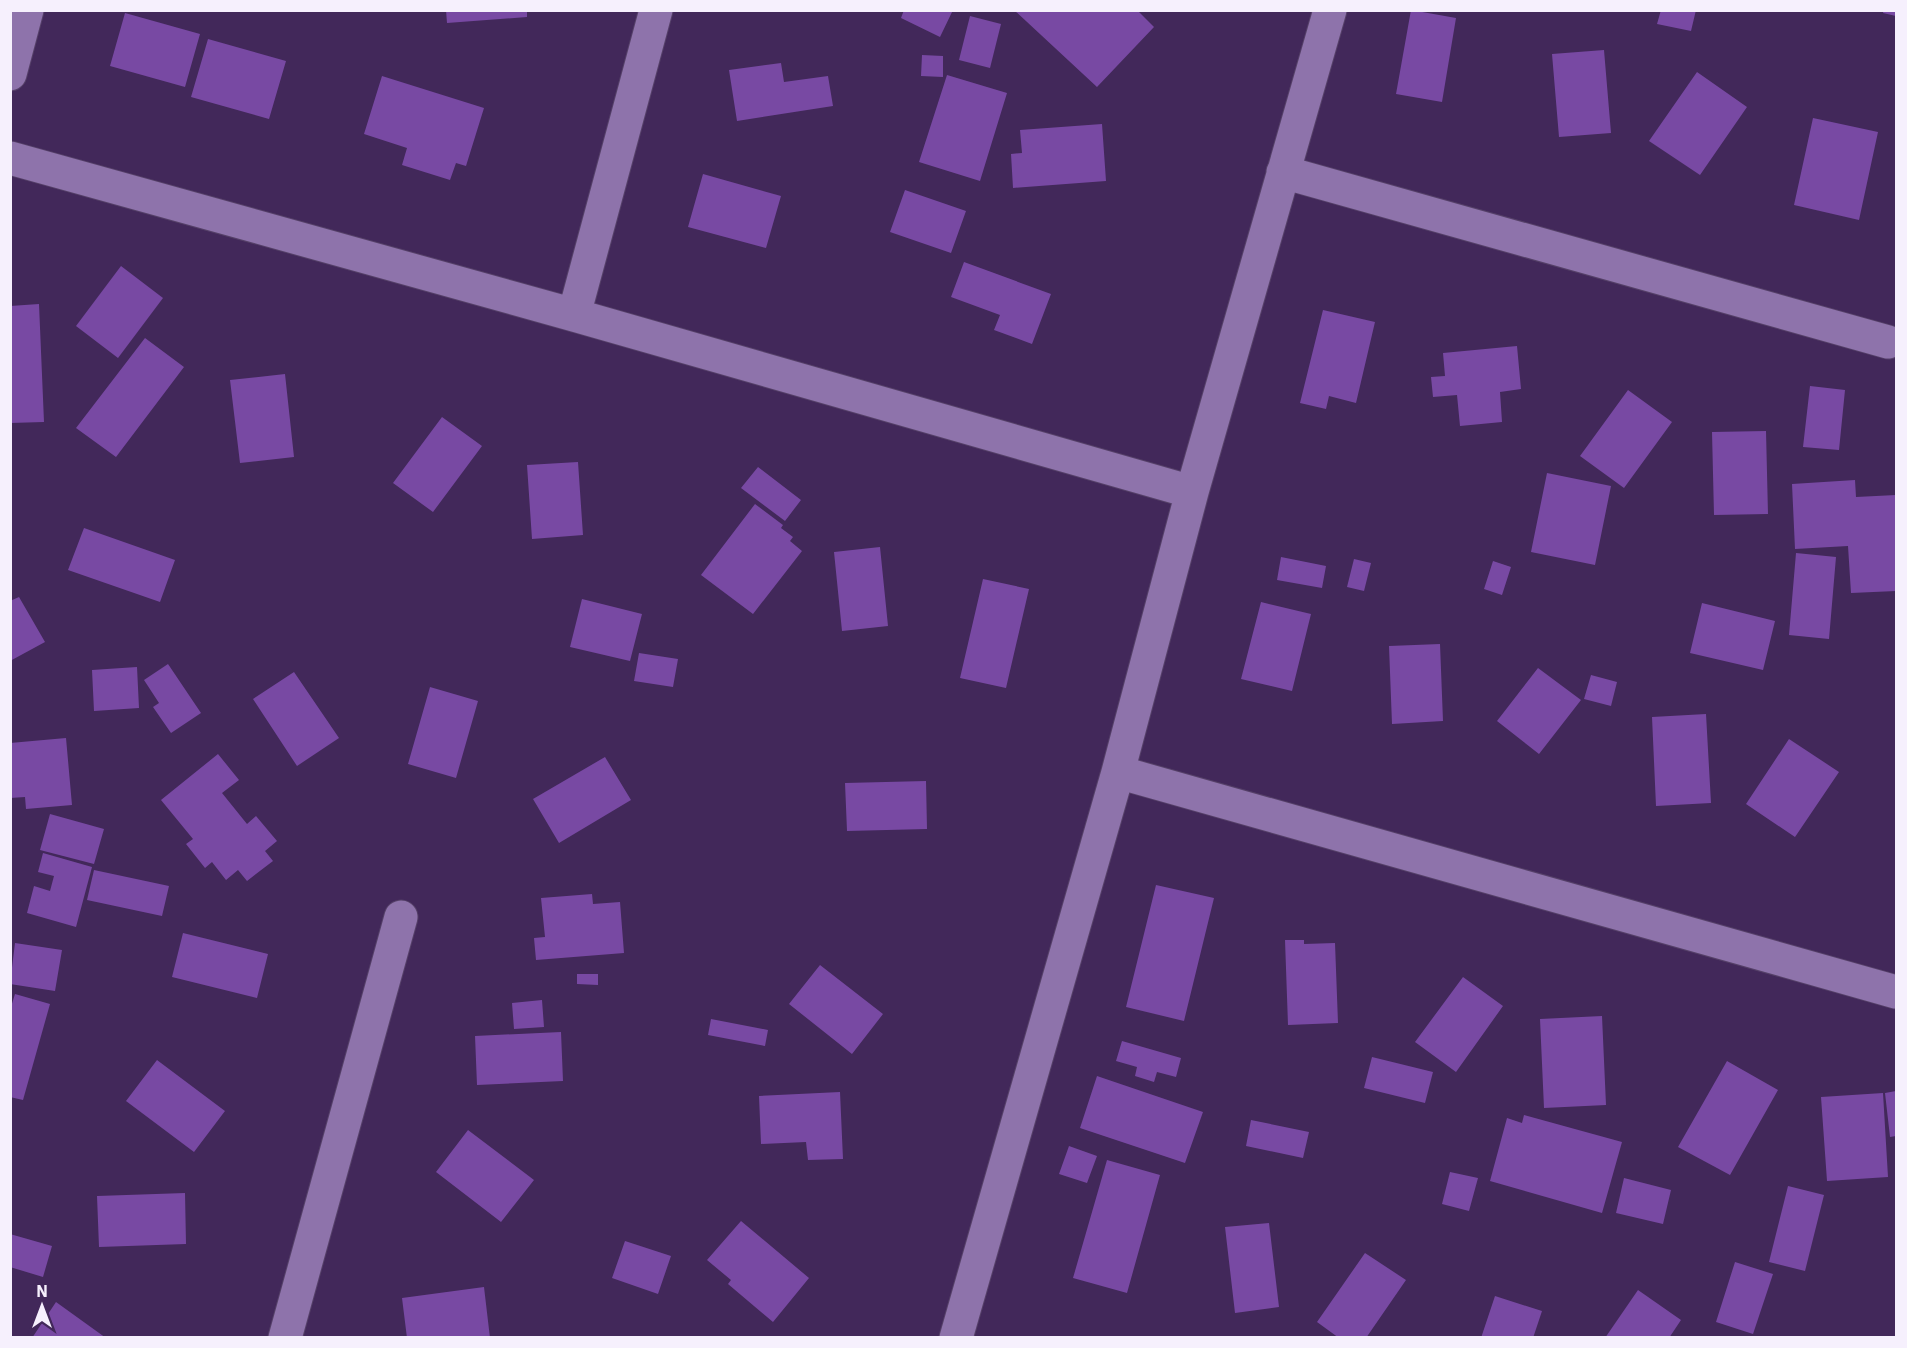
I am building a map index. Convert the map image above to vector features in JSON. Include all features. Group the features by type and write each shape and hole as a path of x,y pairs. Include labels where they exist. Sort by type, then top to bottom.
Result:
{"street":[{"path":"10,74 27,10"},
{"path":"574,315 656,10"},
{"path":"956,1338 1118,772 1192,492 1330,10"},
{"path":"10,158 574,315 1192,492"},
{"path":"1283,172 1888,342"},
{"path":"1118,772 1896,992"},
{"path":"285,1338 401,917"}],"building":[{"path":"446,10 527,10 527,17 447,23"},
{"path":"904,10 953,10 940,37 901,18"},
{"path":"1014,10 1137,10 1154,27 1097,87"},
{"path":"1411,10 1456,18 1442,102 1396,94"},
{"path":"1661,10 1696,10 1691,31 1657,24"},
{"path":"1884,10 1896,10 1896,16 1883,13"},
{"path":"125,13 200,34 185,87 110,66"},
{"path":"970,16 1001,24 990,68 959,60"},
{"path":"208,39 286,61 269,119 191,97"},
{"path":"1604,50 1611,133 1559,137 1552,54"},
{"path":"922,55 943,56 943,77 921,76"},
{"path":"781,63 784,82 828,76 833,106 737,121 729,70"},
{"path":"1697,72 1747,107 1700,175 1649,141"},
{"path":"947,75 1007,93 980,181 919,162"},
{"path":"382,76 484,108 466,166 456,163 450,180 402,165 407,148 364,134"},
{"path":"1813,118 1878,132 1859,220 1794,205"},
{"path":"1102,124 1106,181 1013,188 1011,154 1022,153 1020,130"},
{"path":"703,174 781,196 766,248 688,227"},
{"path":"905,190 966,211 951,253 890,232"},
{"path":"964,262 1051,294 1032,344 994,330 1000,315 951,297"},
{"path":"121,266 163,298 118,358 76,326"},
{"path":"39,304 44,422 10,423 10,306"},
{"path":"1323,310 1375,322 1356,403 1329,396 1326,409 1300,403"},
{"path":"145,338 184,367 116,457 76,428"},
{"path":"1517,346 1521,389 1500,392 1502,422 1460,426 1457,395 1433,397 1431,377 1445,376 1443,353"},
{"path":"285,374 294,457 240,463 230,380"},
{"path":"1810,386 1845,390 1839,450 1803,447"},
{"path":"1628,390 1672,422 1624,488 1580,456"},
{"path":"442,417 482,446 433,512 393,483"},
{"path":"1766,431 1768,514 1714,515 1712,432"},
{"path":"578,462 583,535 532,539 527,465"},
{"path":"758,467 801,500 785,521 741,488"},
{"path":"1547,473 1611,486 1595,565 1531,552"},
{"path":"1855,480 1856,497 1896,495 1896,591 1851,593 1848,546 1795,549 1792,484"},
{"path":"755,504 783,525 781,528 793,537 790,541 802,551 753,614 701,575"},
{"path":"84,528 175,560 160,602 68,570"},
{"path":"880,547 888,626 842,631 834,552"},
{"path":"1796,553 1836,557 1829,639 1789,635"},
{"path":"1281,557 1326,566 1322,588 1277,580"},
{"path":"1354,559 1371,563 1364,591 1347,587"},
{"path":"1493,561 1511,567 1502,595 1484,589"},
{"path":"983,579 1029,589 1006,688 960,678"},
{"path":"19,597 45,642 10,661 10,601"},
{"path":"582,599 642,614 630,661 570,647"},
{"path":"1261,602 1311,614 1292,691 1241,679"},
{"path":"1702,603 1775,621 1763,670 1690,653"},
{"path":"1440,644 1443,721 1392,724 1389,646"},
{"path":"639,653 678,659 673,687 634,681"},
{"path":"168,664 201,713 171,733 153,707 159,703 144,680"},
{"path":"137,667 139,708 94,711 92,670"},
{"path":"1538,668 1581,700 1539,754 1497,721"},
{"path":"294,672 339,738 297,766 253,699"},
{"path":"1591,675 1617,682 1611,706 1584,699"},
{"path":"430,687 478,701 456,778 408,764"},
{"path":"1706,714 1711,803 1656,806 1652,717"},
{"path":"66,738 72,805 26,809 25,797 10,798 10,743"},
{"path":"1789,739 1839,772 1795,837 1746,804"},
{"path":"218,754 239,780 222,793 247,824 256,816 277,841 265,851 273,861 247,881 238,870 226,880 212,862 205,868 186,844 193,839 161,800"},
{"path":"605,757 631,800 559,843 533,799"},
{"path":"926,781 927,829 847,831 845,783"},
{"path":"50,814 104,829 94,864 40,850"},
{"path":"43,853 92,867 76,927 27,913 34,886 50,891 54,876 38,872"},
{"path":"94,870 169,886 162,916 87,900"},
{"path":"1156,885 1214,898 1184,1021 1126,1007"},
{"path":"592,894 593,904 620,902 624,953 536,960 534,938 545,937 541,898"},
{"path":"183,933 268,954 257,998 172,977"},
{"path":"1285,940 1304,940 1304,944 1335,943 1338,1023 1288,1025"},
{"path":"15,943 62,950 55,991 10,984"},
{"path":"820,965 883,1014 852,1054 789,1004"},
{"path":"577,974 598,974 598,985 577,984"},
{"path":"1463,977 1503,1006 1456,1072 1415,1042"},
{"path":"15,994 50,1004 23,1100 10,1097 10,1010"},
{"path":"542,1000 544,1027 514,1029 512,1003"},
{"path":"1602,1016 1606,1105 1544,1108 1540,1019"},
{"path":"711,1019 768,1030 765,1046 708,1035"},
{"path":"561,1032 563,1081 477,1085 475,1036"},
{"path":"1122,1041 1181,1058 1176,1077 1157,1072 1154,1082 1135,1076 1137,1067 1116,1061"},
{"path":"1372,1057 1433,1072 1425,1103 1364,1088"},
{"path":"157,1060 225,1111 194,1152 126,1101"},
{"path":"1727,1061 1778,1090 1730,1175 1678,1147"},
{"path":"1097,1076 1203,1112 1185,1163 1080,1128"},
{"path":"1896,1091 1896,1136 1890,1137 1885,1093"},
{"path":"840,1092 843,1159 808,1160 806,1142 761,1144 759,1096"},
{"path":"1883,1093 1888,1177 1827,1181 1821,1097"},
{"path":"1524,1115 1622,1142 1602,1213 1490,1181 1507,1118 1522,1123"},
{"path":"1251,1120 1309,1132 1303,1158 1246,1146"},
{"path":"468,1130 534,1180 501,1222 436,1172"},
{"path":"1069,1146 1097,1156 1087,1183 1059,1174"},
{"path":"1107,1160 1160,1175 1127,1293 1073,1278"},
{"path":"1450,1172 1478,1178 1469,1211 1442,1204"},
{"path":"1624,1178 1671,1190 1663,1224 1616,1213"},
{"path":"1788,1186 1824,1195 1805,1271 1769,1262"},
{"path":"185,1193 186,1244 99,1247 97,1196"},
{"path":"741,1221 809,1278 773,1322 728,1284 731,1280 707,1260"},
{"path":"1269,1223 1279,1307 1235,1313 1225,1227"},
{"path":"10,1234 52,1246 43,1277 10,1267"},
{"path":"625,1241 671,1256 658,1294 612,1278"},
{"path":"1365,1253 1406,1280 1366,1338 1339,1338 1317,1322"},
{"path":"1735,1262 1773,1274 1753,1334 1716,1322"},
{"path":"484,1287 490,1338 407,1338 402,1298"},
{"path":"1638,1290 1681,1320 1669,1338 1605,1338"},
{"path":"1495,1296 1542,1311 1533,1338 1481,1338"},
{"path":"56,1302 106,1338 32,1338"}]}
